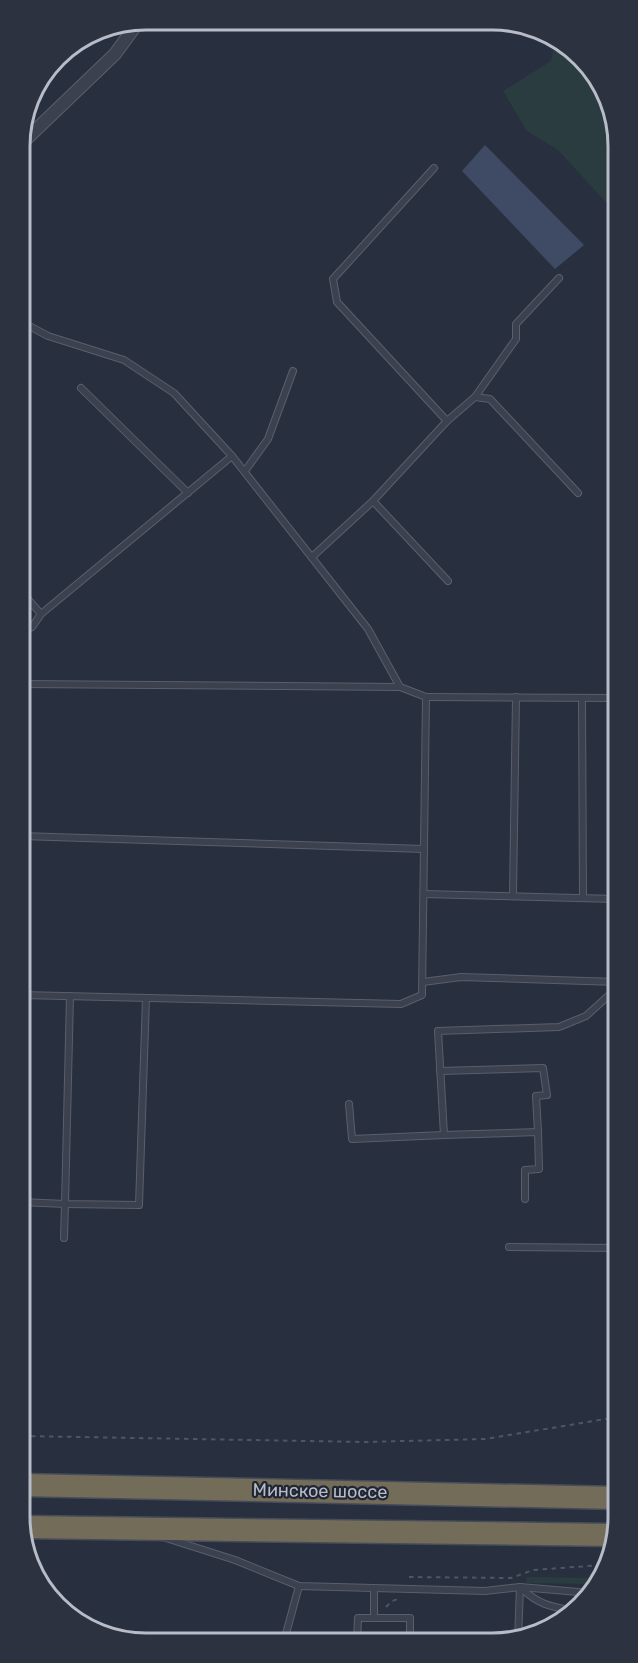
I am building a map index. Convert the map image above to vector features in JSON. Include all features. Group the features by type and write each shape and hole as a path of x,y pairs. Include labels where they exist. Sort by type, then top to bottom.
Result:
{"highway":[{"name":"Минское шоссе","path":"30,1485 608,1498"},
{"path":"31,1527 607,1535"}],"street":[{"path":"30,136 115,54 132,31"}],"lane":[{"path":"434,168 333,279 337,302 447,421"},
{"path":"312,556 373,501 447,421 475,398 516,339 516,324 559,278"},
{"path":"30,326 48,336 123,360 174,393 245,471 368,628 400,687"},
{"path":"245,471 268,439 293,371"},
{"path":"81,388 188,493"},
{"path":"475,398 490,399 578,493"},
{"path":"30,628 41,614 232,456"},
{"path":"373,501 448,581"},
{"path":"30,601 41,614"},
{"path":"30,684 400,687 426,697 608,698"},
{"path":"30,995 401,1004 422,995 426,697"},
{"path":"513,896 516,697"},
{"path":"582,698 583,898"},
{"path":"30,836 424,849"},
{"path":"424,894 608,899"},
{"path":"423,982 461,977 608,982"},
{"path":"64,1238 70,996"},
{"path":"444,1135 438,1031 559,1027 586,1016 608,996"},
{"path":"30,1202 139,1205 146,998"},
{"path":"440,1071 543,1068 547,1095 536,1096 539,1169 525,1170 525,1198"},
{"path":"350,1104 352,1139 538,1132"},
{"path":"509,1247 608,1248"},
{"path":"128,1527 222,1555 298,1587 485,1591 520,1587 581,1592"},
{"path":"286,1633 298,1587"},
{"path":"520,1587 539,1603 549,1608 563,1609"},
{"path":"518,1630 520,1587"},
{"path":"374,1588 374,1618"},
{"path":"357,1633 358,1618 410,1618 410,1633"}],"path":[{"path":"30,1436 364,1442 485,1439 608,1419"},
{"path":"409,1577 510,1578 533,1570 597,1565"},
{"path":"386,1607 392,1601 400,1598"}],"shaded area":[{"path":"554,48 584,75 602,108 608,138 608,204 558,150 527,131 503,91 551,61"},
{"path":"527,1577 591,1578 587,1584 526,1583"}],"water":[{"path":"485,145 584,245 555,269 462,171"}]}
